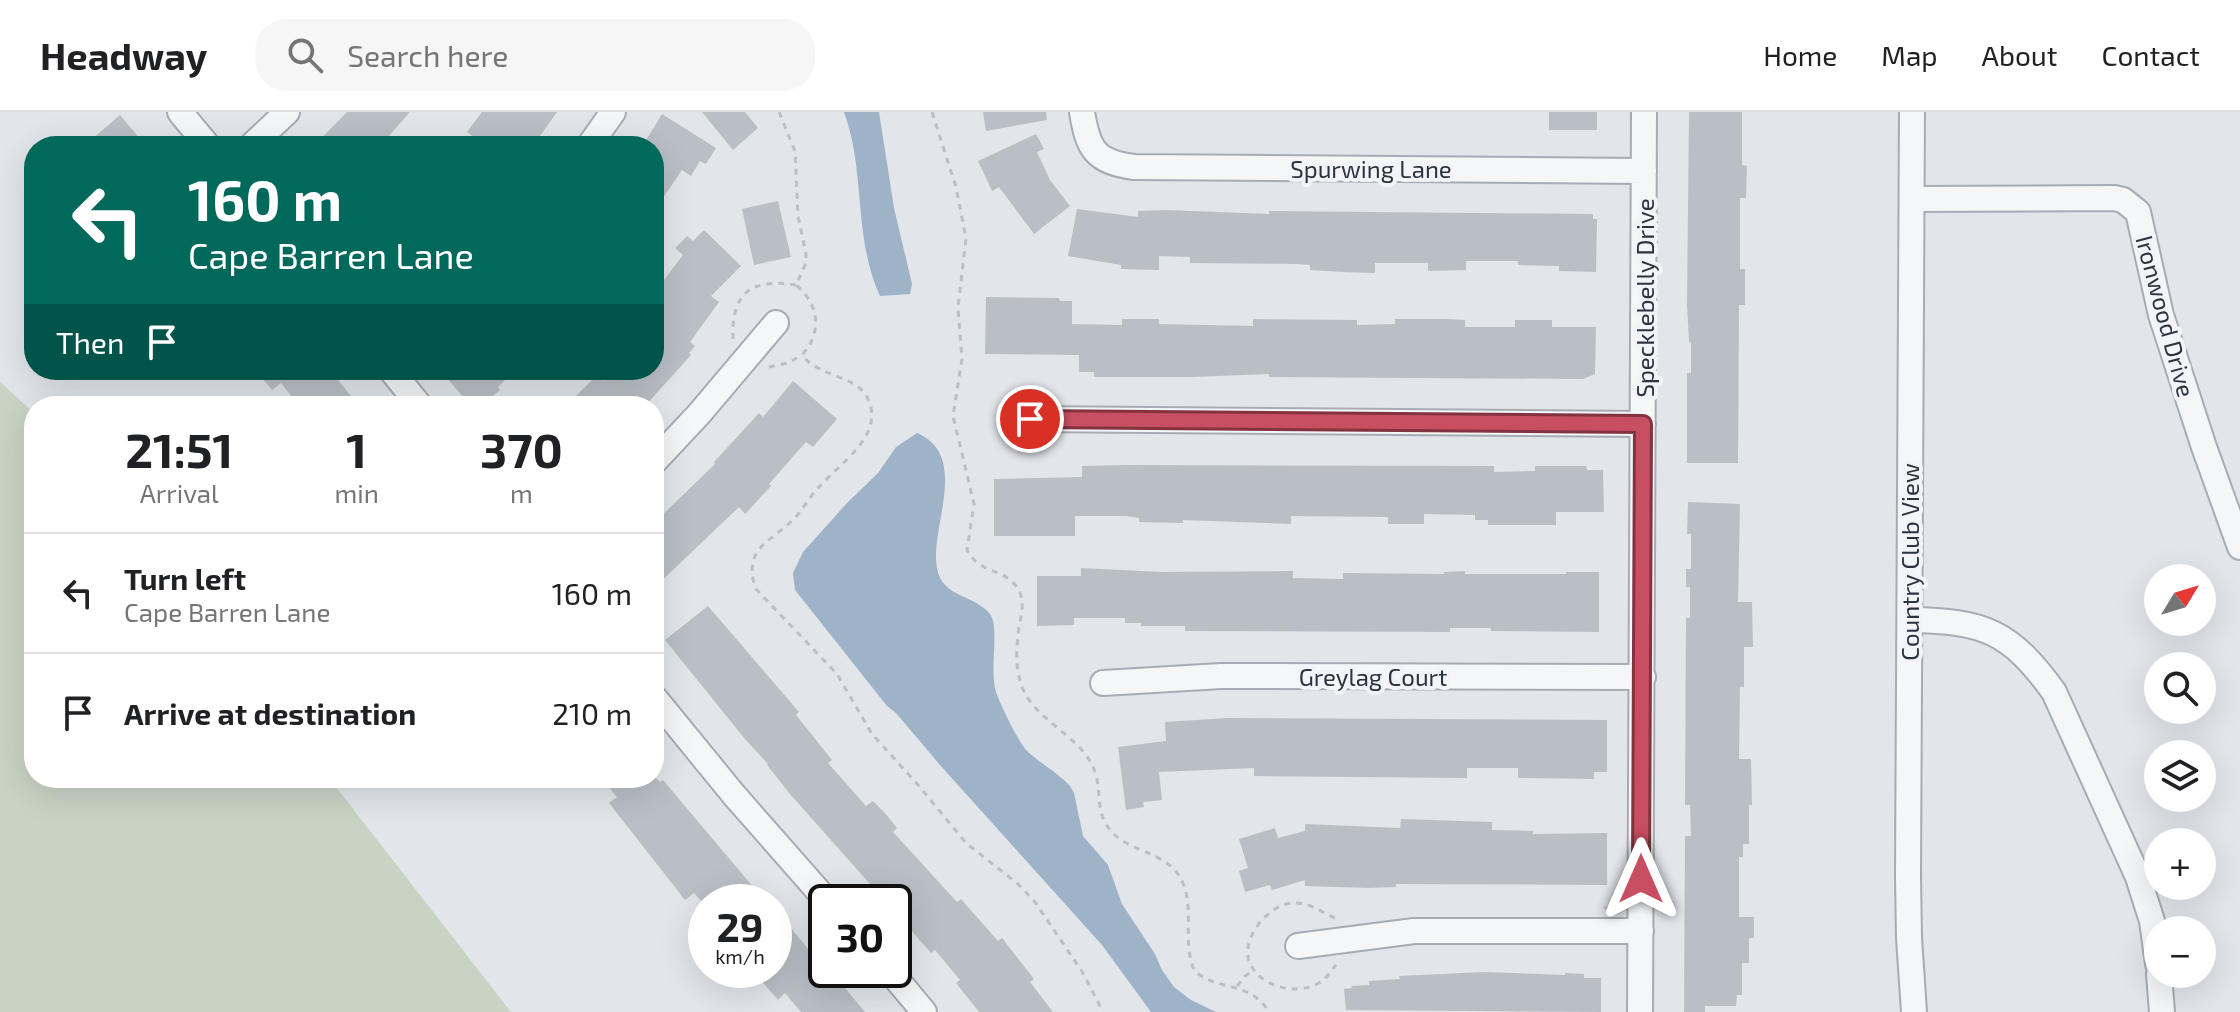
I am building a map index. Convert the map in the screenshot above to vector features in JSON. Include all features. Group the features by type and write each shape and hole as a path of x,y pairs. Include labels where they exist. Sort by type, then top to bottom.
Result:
{"street":[{"path":"180,112 200,136"},
{"path":"262,136 287,112"},
{"path":"596,136 613,112"},
{"name":"Spurwing Lane","path":"1082,112 1088,142 1099,157 1116,165 1134,167 1644,171"},
{"name":"Specklebelly Drive","path":"1640,1012 1644,112"},
{"name":"Country Club View","path":"1912,112 1909,938 1914,1012"},
{"name":"Ironwood Drive","path":"1913,199 2114,198 2123,200 2138,212 2161,315 2240,547"},
{"path":"664,451 776,323"},
{"path":"399,380 412,396"},
{"path":"1030,419 1643,424"},
{"path":"1910,620 1939,620 1969,625 1999,635 2021,650 2036,666 2054,692 2138,877 2150,916"},
{"name":"Greylag Court","path":"1103,683 1221,676 1643,677"},
{"path":"664,709 812,884"},
{"path":"1298,946 1414,931 1641,931"},
{"path":"904,988 924,1012"},
{"path":"2160,988 2162,1012"}],"path":[{"path":"779,112 795,151 798,216 806,254 806,263 796,285"},
{"path":"932,112 956,187 966,238 958,308 962,359 953,416 974,504 967,550 977,565 1007,577 1020,592 1023,605 1017,650 1023,689 1033,704 1076,743 1093,767 1098,778 1106,825 1125,841 1160,858 1178,873 1187,895 1188,941 1194,970 1209,980 1236,986 1258,998 1269,1012"},
{"path":"733,339 734,312 753,286 775,281 796,285 809,297 816,318 814,339 802,355 817,369 845,379 862,390 868,399 872,419 870,430 861,443 816,490 794,519 756,552 752,571 755,588 760,597 837,674 872,734 966,843 1011,878 1035,902 1083,973 1103,1012"},
{"path":"1236,986 1255,970"}],"green space":[{"path":"0,382 24,404 24,788 337,788 511,1012 0,1012"}],"water":[{"path":"844,112 879,112 894,208 912,284 910,294 880,296 872,274 866,251 855,157"},
{"path":"917,433 933,444 942,458 945,476 936,552 940,578 952,590 983,608 993,620 994,683 1010,723 1027,751 1070,786 1083,836 1108,865 1122,904 1174,987 1191,1000 1216,1012 1151,1012 1102,945 887,706 795,590 793,573 803,552 878,473 896,447"}],"building":[{"path":"347,112 410,112 389,136 324,136"},
{"path":"482,112 557,112 540,136 472,136 467,132"},
{"path":"702,112 745,112 758,128 733,150"},
{"path":"983,112 1046,112 1047,120 986,131"},
{"path":"1549,112 1597,112 1597,130 1549,130"},
{"path":"1689,112 1742,112 1742,165 1747,166 1746,198 1740,198 1740,269 1745,269 1745,305 1739,305 1738,463 1687,463 1687,373 1691,373 1687,305"},
{"path":"662,114 716,148 706,164 700,161 691,176 682,170 664,196 664,136 649,136"},
{"path":"120,115 138,136 96,136"},
{"path":"1036,134 1044,149 1037,152 1050,180 1070,206 1034,234 999,187 992,191 978,161"},
{"path":"778,201 791,257 754,265 742,209"},
{"path":"1077,209 1138,217 1138,211 1166,210 1269,214 1269,211 1593,214 1593,219 1597,219 1596,272 1559,271 1559,266 1518,265 1518,261 1466,261 1466,270 1428,271 1428,263 1375,263 1375,273 1342,272 1310,270 1310,265 1297,264 1190,263 1190,257 1159,256 1159,270 1121,269 1121,265 1068,256"},
{"path":"704,230 741,266 711,296 719,302 690,342 695,346 689,353 691,355 654,396 576,396 592,380 664,380 664,280 683,255 675,248 687,236 693,241"},
{"path":"986,297 1072,301 1072,324 1122,325 1122,319 1159,319 1159,324 1253,326 1253,319 1357,320 1357,325 1395,324 1395,319 1447,319 1465,320 1465,327 1515,327 1515,320 1552,320 1552,327 1596,327 1595,374 1583,379 1269,377 1269,374 1094,377 1094,372 1079,372 1079,355 985,354"},
{"path":"264,380 338,380 351,396 291,396 281,383 272,390"},
{"path":"449,380 505,380 493,396 462,396"},
{"path":"793,381 837,419 813,447 806,442 745,514 739,507 664,578 664,513 715,464 759,413 763,417"},
{"path":"1082,466 1494,466 1494,472 1535,471 1535,466 1586,466 1587,470 1603,470 1604,512 1556,512 1556,525 1488,525 1488,520 1475,520 1475,515 1424,514 1424,524 1388,524 1388,517 1291,516 1291,524 1183,520 1183,523 1139,522 1139,518 1126,516 1075,516 1075,536 994,536 994,479 1082,477"},
{"path":"1688,502 1740,504 1738,602 1752,602 1753,647 1744,647 1744,687 1740,687 1739,759 1751,759 1752,805 1749,805 1749,844 1743,844 1743,857 1739,857 1739,917 1754,917 1754,938 1749,938 1749,963 1742,963 1742,995 1737,995 1736,1006 1705,1006 1705,1012 1684,1012 1685,836 1691,836 1690,805 1685,805 1686,618 1690,618 1690,587 1686,587 1686,569 1691,569 1691,534 1687,534"},
{"path":"1081,568 1162,572 1293,571 1293,578 1343,579 1343,573 1599,572 1599,632 1491,631 1491,628 1450,628 1450,632 1185,631 1185,626 1125,623 1125,618 1074,618 1074,625 1037,626 1037,576 1081,576"},
{"path":"708,606 799,712 796,715 832,760 828,763 866,806 873,801 885,813 897,828 893,832 957,902 961,899 998,941 1002,938 1034,979 1030,982 1053,1012 979,1012 956,983 960,980 935,950 931,953 912,931 912,884 870,884 790,794 665,640"},
{"path":"1228,718 1607,720 1607,772 1594,772 1594,779 1518,778 1518,768 1467,768 1467,778 1254,776 1254,768 1159,772 1162,800 1143,802 1144,807 1126,810 1118,747 1166,741 1165,722"},
{"path":"664,781 751,884 688,884 688,898 685,900 609,803 617,797 609,788 664,788"},
{"path":"1401,819 1492,822 1492,830 1533,831 1533,834 1607,833 1607,885 1396,884 1396,887 1369,888 1305,886 1305,880 1272,890 1270,885 1245,892 1239,871 1248,868 1239,839 1275,828 1278,838 1305,831 1305,824 1400,828"},
{"path":"792,929 808,948 808,988 845,988 865,1012 801,1012 785,993 778,1000 768,988 792,988"},
{"path":"1485,972 1565,973 1601,978 1601,1012 1346,1010 1344,989 1369,985 1369,981 1400,979 1399,976"}],"route":[{"path":"1030,419 1643,424 1641,879"}]}
